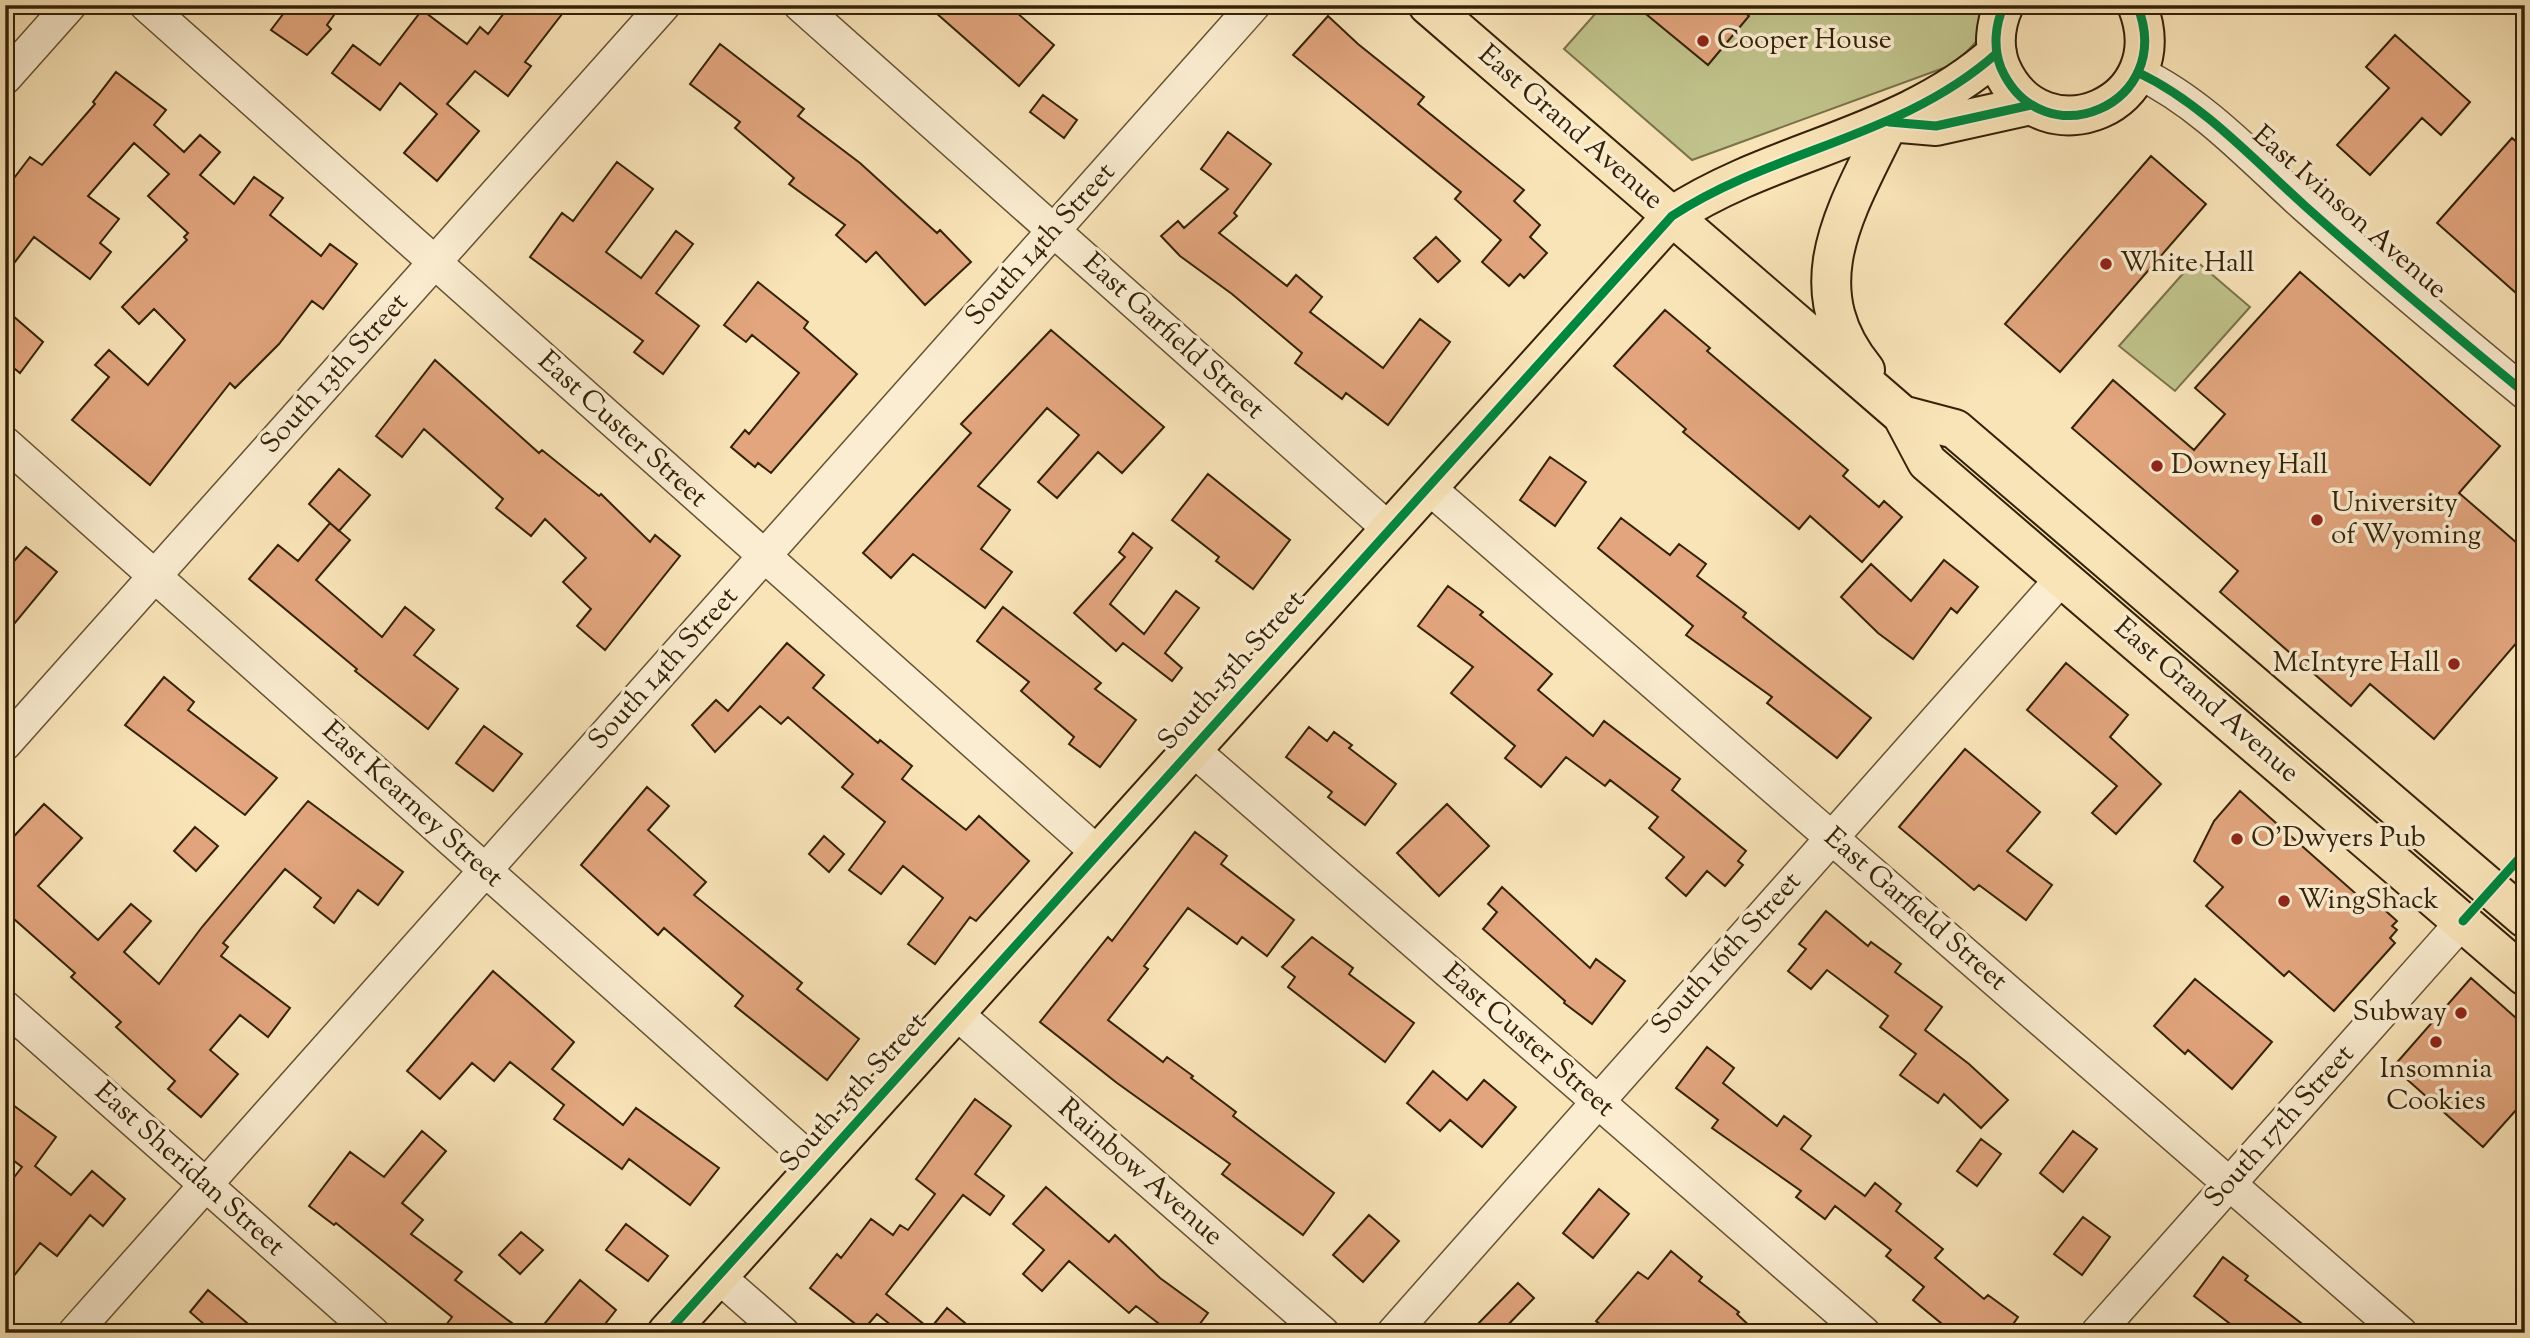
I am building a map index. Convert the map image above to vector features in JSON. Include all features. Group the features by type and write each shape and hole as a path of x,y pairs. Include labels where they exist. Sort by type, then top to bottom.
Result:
{"main road":[{"name":"East Grand Avenue","path":"1428,5 1902,415 1927,462 2525,976"},
{"path":"2004,5 1997,26 1997,53 2006,79 2031,104 2066,115 2084,114 2116,100 2139,73 2144,56 2148,14"},
{"name":"South 15th Street","path":"667,1333 1672,216 1712,193 1889,122 1962,80 1997,53"},
{"name":"South 15th Street","path":"1889,122 1936,126 2031,104"},
{"path":"1889,122 1842,219 1830,273 1830,294 1850,351 1902,415"},
{"name":"East Grand Avenue","path":"1902,415 1955,429 2525,918"}],"street":[{"path":"5,78 70,5"},
{"name":"East Custer Street","path":"146,5 1099,854"},
{"name":"South 13th Street","path":"5,744 664,5"},
{"name":"East Garfield Street","path":"800,5 1390,530"},
{"name":"South 14th Street","path":"74,1333 1254,5"},
{"name":"East Ivinson Avenue","path":"2139,73 2165,86 2200,112 2399,288 2525,393"},
{"name":"East Kearney Street","path":"5,443 819,1167"},
{"name":"East Garfield Street","path":"1428,487 2401,1333"},
{"name":"South 16th Street","path":"1393,1333 2063,577"},
{"name":"East Custer Street","path":"1192,749 1864,1333"},
{"name":"South 17th Street","path":"2097,1333 2463,921"},
{"name":"East Sheridan Street","path":"5,1007 373,1333"},
{"name":"Rainbow Avenue","path":"956,1013 1323,1333"},
{"path":"719,1277 783,1333"}],"green space":[{"path":"1603,5 1988,5 1981,34 1966,53 1949,66 1692,160 1564,49"},
{"path":"2195,260 2250,307 2175,391 2119,346"}],"building":[{"path":"290,5 341,5 327,25 331,29 307,55 271,30"},
{"path":"510,5 569,5 525,62 531,66 508,96 475,71 447,104 479,131 437,181 404,153 437,114 400,83 380,110 332,73 353,45 380,65 422,10 467,44 480,27 488,34"},
{"path":"927,5 1008,5 1054,45 1019,86"},
{"name":"Cooper House","path":"1635,5 1736,5 1749,16 1708,65"},
{"path":"1328,16 1424,97 1418,104 1524,190 1514,201 1540,225 1530,237 1547,253 1524,278 1520,274 1509,286 1482,262 1501,240 1455,199 1461,192 1293,55"},
{"path":"2395,35 2470,102 2441,135 2422,118 2370,175 2337,145 2389,88 2366,67"},
{"path":"720,44 804,109 798,116 860,163 937,233 940,230 971,262 925,305 876,252 866,262 836,235 845,225 789,184 794,178 735,128 740,122 690,84"},
{"path":"116,72 166,110 154,125 184,152 200,135 220,152 200,175 234,204 254,177 283,198 270,215 321,256 330,244 357,264 323,309 312,301 279,344 235,388 230,383 150,485 72,420 109,377 95,365 109,350 148,385 185,340 154,309 139,324 122,307 187,240 184,237 188,233 148,196 169,174 134,143 88,196 119,219 100,243 111,252 90,279 34,237 5,275 5,190 30,157 42,165 95,104 93,102"},
{"path":"1043,95 1077,120 1064,138 1030,112"},
{"path":"1228,132 1271,164 1234,213 1237,216 1219,233 1287,286 1296,275 1322,297 1310,312 1383,368 1420,319 1450,342 1388,425 1346,393 1342,399 1295,363 1302,353 1232,294 1180,256 1161,236 1178,221 1184,228 1228,189 1201,169"},
{"path":"2512,138 2525,149 2525,301 2437,223"},
{"name":"White Hall","path":"2151,156 2206,204 2060,372 2005,324"},
{"path":"617,162 653,189 606,252 641,278 676,231 693,244 656,293 699,326 663,374 634,352 643,341 530,257 562,213 573,221"},
{"path":"1436,237 1460,261 1438,282 1414,258"},
{"path":"2300,272 2500,446 2459,493 2525,550 2525,633 2434,739 2370,684 2351,706 2220,592 2238,571 2072,428 2113,380 2194,450 2225,414 2195,388"},
{"path":"758,282 808,322 804,328 857,374 771,473 758,463 755,467 731,447 745,430 749,434 799,373 752,335 746,342 724,325"},
{"path":"5,309 43,342 20,373 5,361"},
{"path":"1665,310 1710,348 1707,351 1848,470 1843,476 1879,507 1884,501 1902,517 1862,562 1810,516 1799,529 1683,432 1686,429 1614,366"},
{"path":"1051,330 1164,427 1122,473 1098,452 1057,498 1038,482 1079,435 1047,408 978,486 1010,510 981,549 1012,572 985,608 913,554 891,578 863,553 971,433 961,424"},
{"path":"435,360 539,453 542,450 599,496 601,494 650,542 655,535 680,556 605,650 577,626 591,609 563,582 586,558 545,519 531,536 496,508 503,499 424,429 402,457 376,436"},
{"path":"1550,457 1586,482 1555,526 1520,500"},
{"path":"339,469 370,495 339,531 309,504"},
{"path":"1208,474 1290,540 1253,589 1216,561 1219,557 1172,520"},
{"path":"1621,518 1670,555 1679,544 1706,564 1697,576 1746,613 1743,617 1871,718 1837,758 1767,703 1772,697 1686,635 1693,626 1598,548"},
{"path":"330,523 350,540 316,580 382,637 405,607 434,630 414,655 458,689 428,729 355,671 357,669 249,579 278,545 298,561"},
{"path":"1133,533 1152,548 1110,604 1144,634 1176,591 1199,608 1165,653 1182,668 1172,681 1123,643 1116,651 1074,613 1125,557 1119,552"},
{"path":"26,547 57,572 5,635 5,572"},
{"path":"1944,560 1978,587 1957,613 1951,608 1913,659 1878,633 1841,597 1871,564 1911,601"},
{"path":"1448,586 1483,612 1480,615 1552,674 1538,690 1593,736 1604,721 1680,779 1672,790 1746,851 1738,861 1743,865 1725,886 1707,871 1686,896 1666,878 1684,857 1649,828 1658,817 1610,780 1605,786 1566,757 1541,787 1505,758 1515,746 1451,693 1473,667 1418,626"},
{"path":"1003,607 1101,683 1095,689 1136,720 1100,767 1069,744 1074,737 1021,691 1029,682 977,641"},
{"path":"787,643 824,675 813,688 878,743 880,740 912,766 902,779 966,830 979,816 1029,861 976,921 970,917 935,964 908,944 943,898 903,866 881,894 849,870 885,822 842,787 853,774 788,717 781,724 760,706 715,752 692,725 716,700 728,711"},
{"path":"2066,663 2128,715 2110,737 2161,784 2116,834 2092,813 2117,786 2027,710"},
{"path":"164,677 194,702 188,710 277,778 245,815 125,725"},
{"path":"484,726 522,754 493,791 456,763"},
{"path":"1309,727 1327,741 1334,732 1352,745 1349,748 1396,784 1365,825 1328,797 1332,792 1286,757"},
{"path":"1965,749 2040,812 2007,851 2052,885 2026,920 1979,885 1974,890 1899,827"},
{"path":"647,787 669,806 648,830 706,882 694,895 802,983 797,989 859,1039 827,1080 735,1006 743,996 664,928 658,935 581,865"},
{"path":"2240,791 2373,909 2378,904 2397,921 2392,926 2397,930 2390,938 2395,943 2334,1011 2289,971 2284,976 2206,906 2223,887 2194,861 2214,821"},
{"path":"308,801 403,872 378,905 358,890 334,923 314,907 321,898 285,869 223,943 228,947 221,956 290,1008 268,1037 240,1015 210,1050 238,1074 201,1117 168,1089 175,1081 116,1027 121,1022 71,977 75,973 5,911 5,846 44,804 82,838 38,886 98,940 131,904 151,921 124,952 159,984 202,927"},
{"path":"1447,804 1489,846 1439,896 1397,853"},
{"path":"195,827 218,846 196,871 174,851"},
{"path":"1195,832 1227,856 1221,864 1294,920 1267,956 1242,937 1237,944 1188,908 1144,966 1148,969 1108,1020 1163,1062 1167,1057 1193,1076 1191,1078 1236,1112 1233,1116 1334,1193 1303,1235 1222,1174 1230,1164 1117,1083 1040,1022 1108,937 1112,941"},
{"path":"824,836 844,854 829,872 809,854"},
{"path":"1502,887 1590,968 1596,959 1625,981 1592,1024 1564,1003 1565,1001 1483,929 1497,912 1488,904"},
{"path":"1826,911 1868,946 1871,942 1901,964 1895,972 1942,1007 1925,1030 1969,1064 2008,1100 1981,1128 1944,1094 1938,1103 1900,1075 1916,1054 1880,1027 1888,1016 1827,970 1811,989 1788,971 1806,949 1799,944"},
{"path":"1312,937 1353,968 1349,974 1414,1023 1385,1062 1288,987 1295,977 1282,967"},
{"path":"493,971 574,1042 552,1069 623,1125 636,1108 719,1168 690,1205 629,1159 622,1169 554,1119 564,1105 510,1062 494,1081 472,1063 440,1099 407,1071"},
{"path":"2471,978 2525,1026 2525,1100 2483,1147 2393,1067"},
{"path":"2195,979 2272,1042 2232,1089 2188,1050 2185,1054 2154,1026"},
{"path":"1707,1047 1734,1068 1723,1083 1777,1126 1784,1116 1811,1136 1801,1149 1865,1196 1875,1183 1901,1204 1896,1211 1943,1249 1935,1258 1984,1299 1988,1295 2018,1317 2007,1333 1953,1333 1913,1300 1924,1287 1886,1256 1891,1250 1835,1206 1825,1219 1796,1197 1801,1191 1712,1128 1718,1120 1676,1088"},
{"path":"1433,1071 1467,1100 1484,1080 1516,1107 1482,1147 1450,1120 1440,1131 1407,1103"},
{"path":"5,1099 56,1137 35,1166 71,1195 92,1171 125,1199 103,1226 90,1215 57,1256 40,1243 5,1287 5,1189 22,1167 5,1154"},
{"path":"975,1099 1011,1126 975,1174 1004,1196 990,1215 963,1195 886,1294 930,1329 947,1308 977,1333 901,1333 877,1314 863,1330 810,1288 837,1254 841,1258 871,1219 893,1235 900,1225 908,1230 935,1194 916,1179"},
{"path":"422,1131 446,1151 402,1203 423,1220 411,1234 462,1272 455,1280 525,1333 440,1333 452,1317 336,1223 334,1225 309,1206 350,1152 384,1177"},
{"path":"2073,1131 2097,1149 2063,1192 2040,1173"},
{"path":"1981,1139 2001,1154 1977,1186 1957,1171"},
{"path":"1046,1187 1109,1242 1115,1235 1160,1278 1208,1313 1193,1333 1171,1333 1136,1306 1129,1313 1069,1261 1042,1291 1023,1274 1044,1250 1013,1224"},
{"path":"1599,1189 1629,1214 1593,1258 1563,1233"},
{"path":"1369,1215 1399,1241 1363,1282 1333,1255"},
{"path":"2083,1217 2110,1237 2082,1275 2054,1254"},
{"path":"626,1224 668,1256 648,1281 606,1250"},
{"path":"521,1232 543,1250 520,1274 499,1255"},
{"path":"1671,1251 1702,1277 1699,1281 1739,1312 1737,1314 1757,1333 1611,1333 1596,1321 1638,1272 1648,1279"},
{"path":"2223,1257 2248,1276 2245,1280 2314,1333 2242,1333 2194,1296"},
{"path":"580,1280 616,1310 598,1333 537,1333"},
{"path":"1518,1283 1534,1298 1500,1333 1469,1333"},
{"path":"208,1290 259,1333 214,1333 190,1312"}],"cycle path":[{"path":"2004,5 1996,36 2001,68 2020,96 2045,111 2073,115 2100,109 2123,93 2139,70 2145,40 2137,5"},
{"path":"667,1333 1672,216 1711,193 1752,174 1920,105 1960,82 1997,53"},
{"path":"2139,73 2184,100 2226,133 2359,254 2525,393"},
{"path":"1889,122 1936,126 2031,105"},
{"path":"2463,921 2525,852"}],"place":[{"name":"Cooper House","path":"1703,41"},
{"name":"White Hall","path":"2106,264"},
{"name":"Downey Hall","path":"2157,466"},
{"name":"University of Wyoming","path":"2317,520"},
{"name":"McIntyre Hall","path":"2454,664"},
{"name":"O'Dwyers Pub","path":"2237,839"},
{"name":"WingShack","path":"2284,901"},
{"name":"Subway","path":"2461,1013"},
{"name":"Insomnia Cookies","path":"2436,1042"}]}
